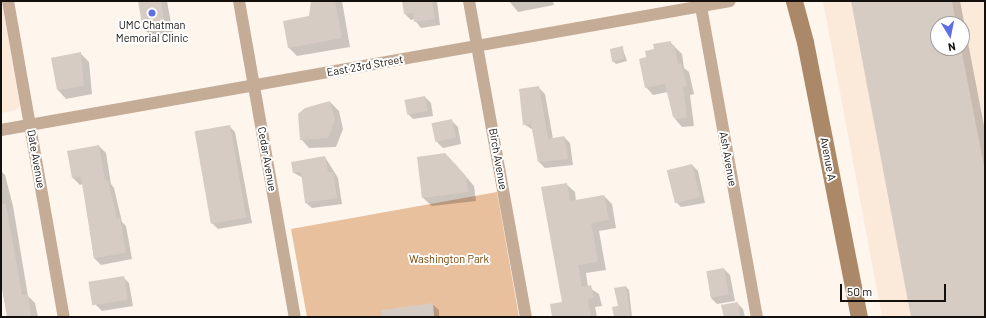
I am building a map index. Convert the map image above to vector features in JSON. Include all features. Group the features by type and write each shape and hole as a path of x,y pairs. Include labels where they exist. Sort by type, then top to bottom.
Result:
{"main road":[{"name":"Avenue A","path":"794,1 804,42 859,317"}],"street":[{"name":"Date Avenue","path":"8,1 64,317"},
{"name":"Cedar Avenue","path":"239,1 295,317"},
{"name":"Birch Avenue","path":"469,1 526,317"},
{"name":"East 23rd Street","path":"1,130 477,46 701,4 730,1"},
{"name":"Ash Avenue","path":"701,4 757,317"}],"shaded area":[{"path":"2,1 20,105 16,110 1,113"},
{"path":"823,1 985,1 985,317 882,317"}],"green space":[{"name":"Washington Park","path":"497,192 519,317 307,317 291,229"}],"building":[{"name":"UMC Chatman Memorial Clinic","path":"138,1 161,1 165,26 143,30"},
{"path":"311,1 335,1 342,38 288,48 283,21 309,16"},
{"path":"402,1 432,1 435,19 414,22 413,13 404,14"},
{"path":"851,1 952,1 955,16 930,16 930,56 963,56 985,171 985,317 911,317"},
{"path":"671,41 671,45 674,45 678,64 681,63 687,86 683,87 687,118 676,119 673,117 665,84 645,88 639,59 646,57 645,51 654,49 653,44"},
{"path":"623,46 624,59 612,62 610,49"},
{"path":"81,52 84,86 57,90 51,58"},
{"path":"539,86 548,139 564,136 568,159 538,162 531,124 523,125 519,89"},
{"path":"425,96 428,111 407,115 404,100"},
{"path":"330,101 335,120 328,138 300,140 298,114 305,108"},
{"path":"452,119 456,138 435,142 431,123"},
{"path":"230,125 246,218 211,224 195,131"},
{"path":"99,145 105,180 108,180 117,219 120,218 126,253 94,258 81,177 72,178 67,151"},
{"path":"445,153 466,176 468,192 422,198 417,157"},
{"path":"325,156 328,172 333,172 337,198 305,203 301,172 293,173 291,162"},
{"path":"692,164 700,197 675,203 667,170"},
{"path":"567,183 570,201 604,195 609,220 591,223 598,262 578,265 582,287 591,285 594,298 588,299 591,317 552,317 550,304 562,302 541,187"},
{"path":"1,204 6,204 22,295 28,294 31,317 7,317 1,283"},
{"path":"724,268 729,295 711,298 706,271"},
{"path":"124,276 128,300 92,305 88,282"},
{"path":"626,286 630,317 614,317 612,307 618,306 614,288"},
{"path":"738,302 740,317 724,317 721,305"},
{"path":"433,303 434,317 382,317 382,310"}],"place":[{"name":"UMC Chatman Memorial Clinic","path":"152,13"}]}
